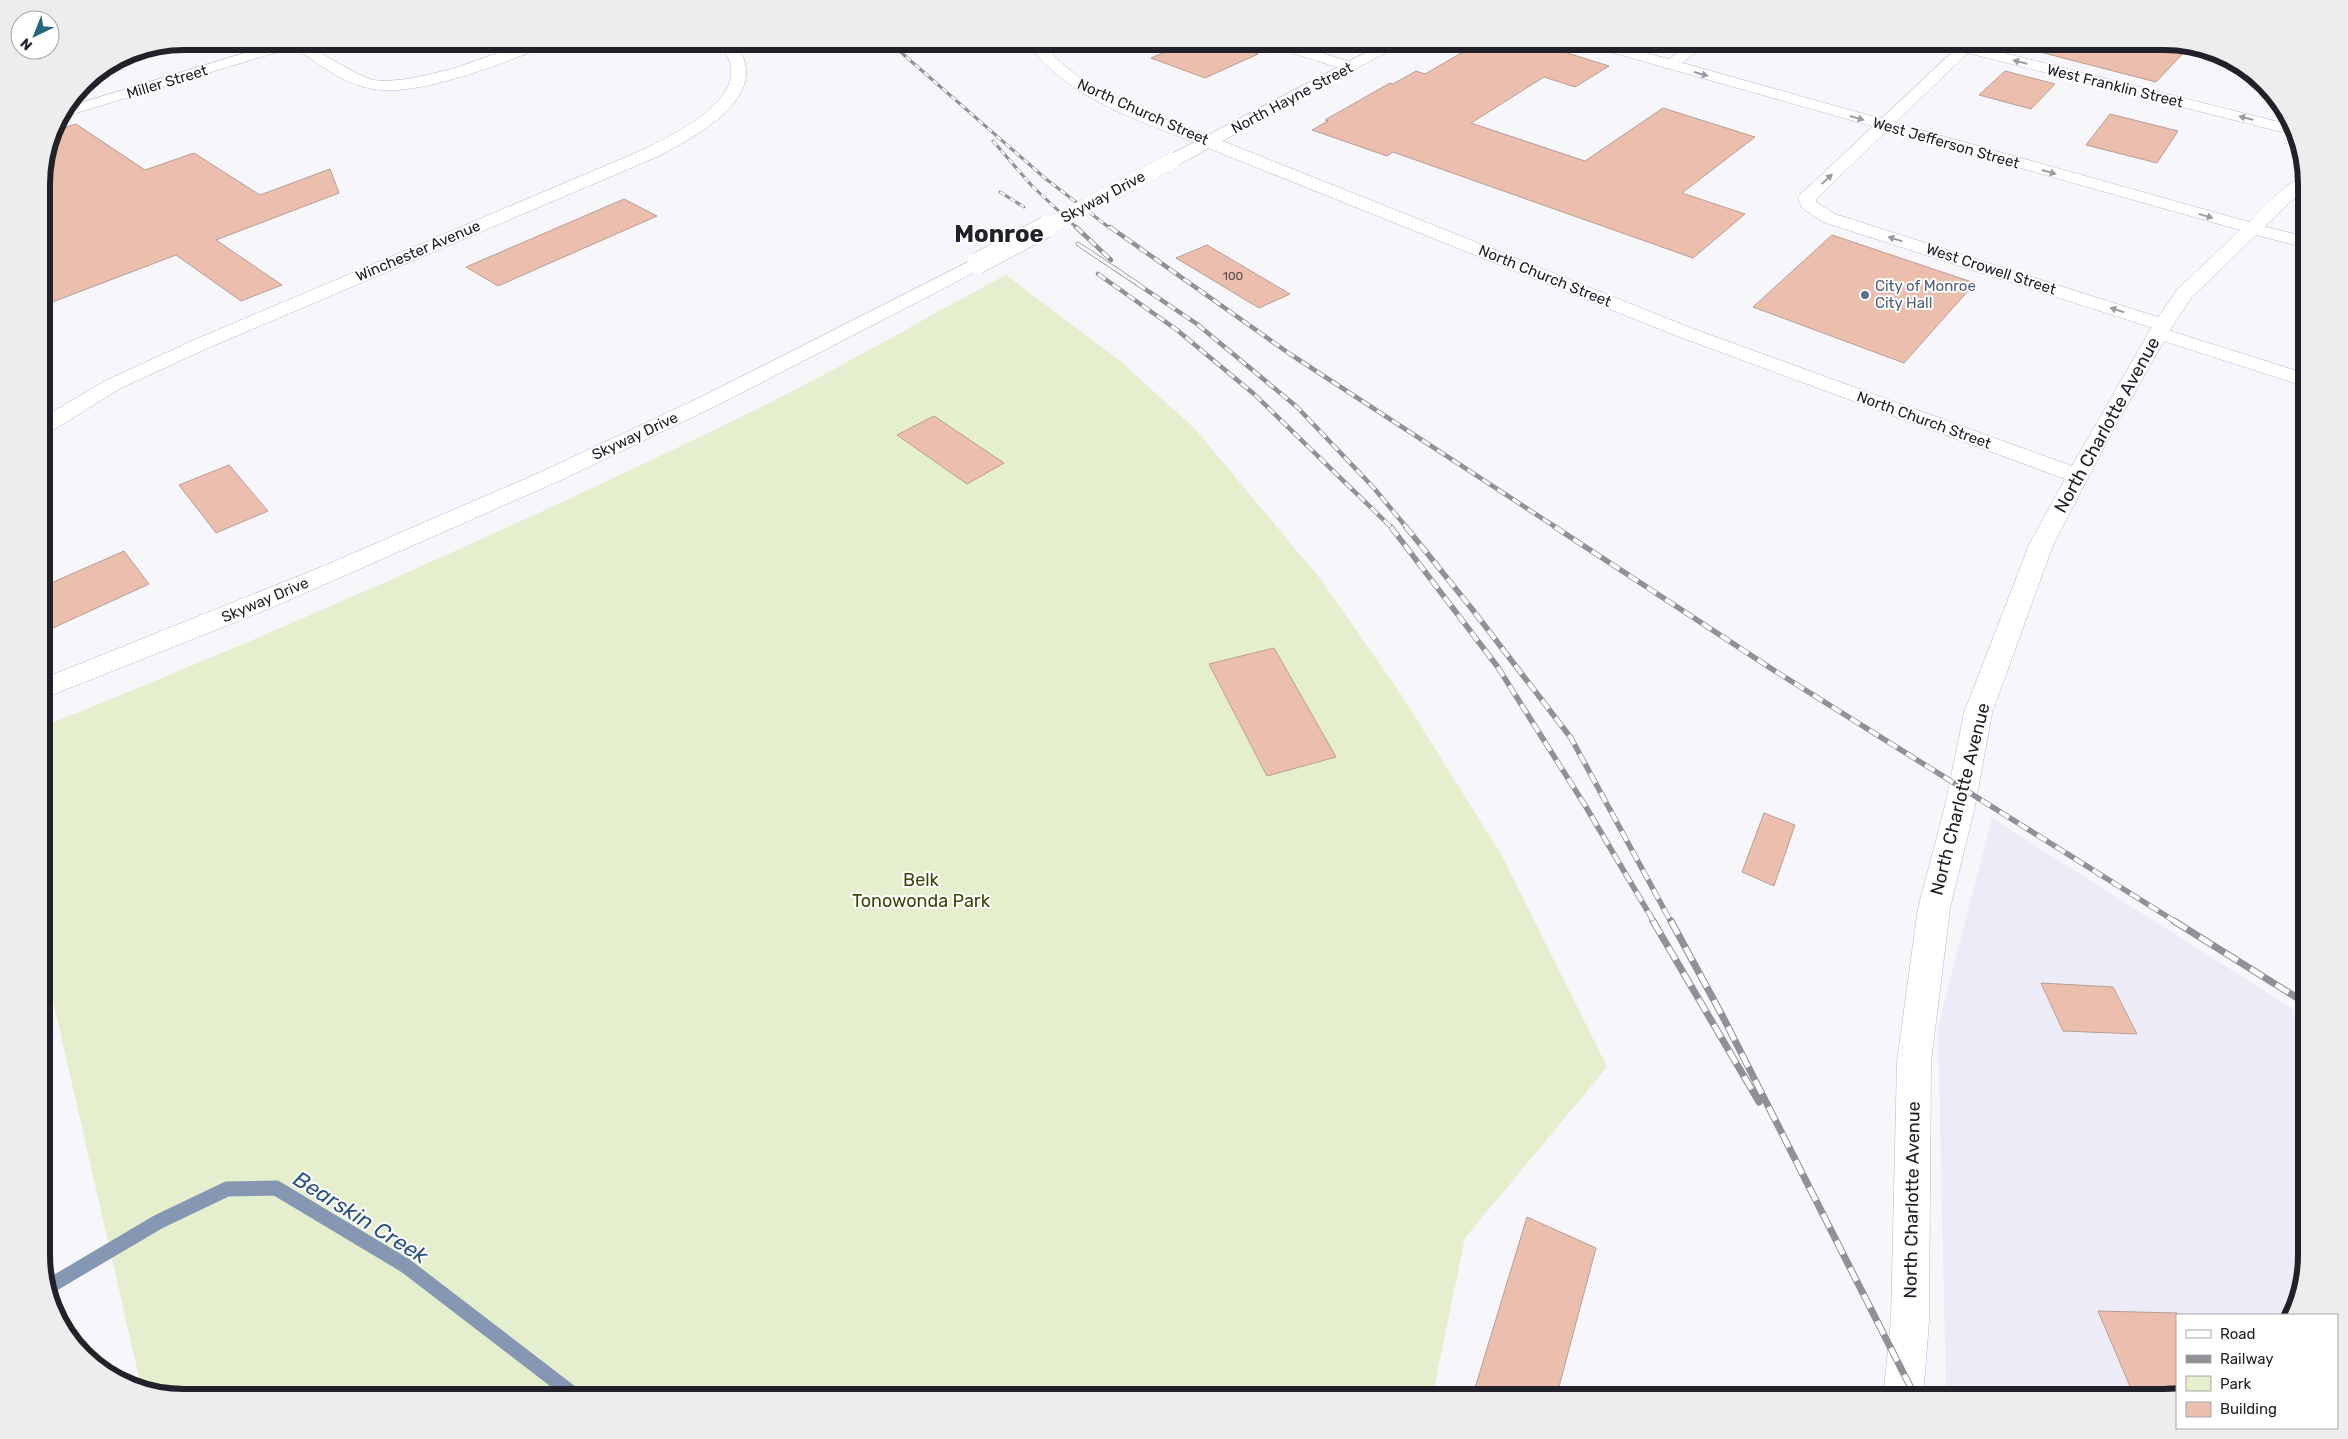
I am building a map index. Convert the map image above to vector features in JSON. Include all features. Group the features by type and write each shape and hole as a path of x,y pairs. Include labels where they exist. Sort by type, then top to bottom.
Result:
{"main road":[{"name":"Miller Street","path":"75,107 270,50"},
{"path":"312,50 370,84 390,86 445,75 520,50"},
{"name":"Winchester Avenue","path":"50,422 114,384 201,344 653,152 689,133 712,116 734,93 741,76 739,62 730,50"},
{"name":"North Church Street","path":"1040,50 1053,66 1089,90 1209,142 1684,332 2078,476"},
{"path":"1297,50 1350,67"},
{"name":"North Hayne Street","path":"1209,142 1383,50"},
{"name":"West Jefferson Street","path":"1618,50 2298,241"},
{"path":"1670,65 1691,50"},
{"path":"1884,126 1964,50"},
{"name":"West Franklin Street","path":"1988,50 2285,128"},
{"name":"West Crowell Street","path":"1884,126 1807,198 1808,204 1819,213 2298,378"},
{"name":"Skyway Drive","path":"50,686 237,612 380,552 621,443 820,346 1209,142"},
{"name":"North Charlotte Avenue","path":"1904,1389 1910,1321 1914,1062 1934,908 1960,806 1978,713 2035,558 2078,476 2160,329 2184,294 2251,228 2298,187"}],"shaded area":[{"path":"1992,818 2298,1012 2298,1255 2297,1273 2293,1290 2284,1314 2176,1314 2176,1388 1947,1389 1938,1027"}],"green space":[{"name":"Belk Tonowonda Park","path":"1006,275 1119,360 1195,429 1322,581 1404,699 1502,856 1607,1067 1465,1238 1434,1389 184,1389 166,1388 140,1381 50,987 50,724 412,571 594,487 775,400"}],"building":[{"path":"1169,50 1247,50 1258,54 1205,78 1151,58"},
{"path":"1466,50 1558,50 1609,66 1575,87 1544,77 1471,123 1585,161 1663,108 1755,137 1682,193 1745,214 1693,258 1393,152 1387,156 1312,130 1328,121 1325,120 1390,83 1393,84 1416,71 1425,74"},
{"path":"2164,50 2185,52 2156,82 2036,51"},
{"path":"2005,71 2055,84 2031,109 1979,95"},
{"path":"2110,114 2178,131 2157,163 2086,145"},
{"path":"76,124 145,170 194,153 260,195 330,169 339,193 216,240 282,285 241,301 176,255 50,303 50,175 55,149 62,128"},
{"path":"624,199 657,216 498,286 466,267"},
{"name":"City of Monroe City Hall","path":"1832,235 1975,283 1904,363 1753,307"},
{"path":"1207,245 1290,294 1259,308 1176,258"},
{"path":"934,416 1004,463 967,484 897,435"},
{"path":"229,465 268,511 216,533 179,485"},
{"path":"124,551 149,584 50,629 50,583"},
{"path":"1274,648 1336,757 1267,776 1209,664"},
{"path":"1764,813 1795,825 1774,886 1742,872"},
{"path":"2041,983 2113,987 2137,1034 2063,1031"},
{"path":"1527,1217 1596,1248 1558,1389 1475,1389"},
{"path":"2098,1311 2177,1313 2176,1388 2131,1389"}],"waterway":[{"name":"Bearskin Creek","path":"54,1284 158,1222 227,1189 276,1188 406,1266 566,1389"}],"railway":[{"path":"898,50 1046,179 1111,229"},
{"path":"993,141 1032,186 1078,229"},
{"path":"1000,192 1024,207"},
{"path":"1076,227 1111,260"},
{"path":"1110,227 1290,354 1557,528"},
{"path":"1138,284 1078,244 1197,324 1297,407 1373,487 1407,528"},
{"path":"1098,274 1177,330 1254,394 1391,527"},
{"path":"1391,527 1497,666 1586,807 1654,922"},
{"path":"1406,527 1571,738 1671,922"},
{"path":"1555,527 1775,671 2176,922"},
{"path":"1653,921 1759,1102"},
{"path":"1671,921 1723,1017 1911,1389"},
{"path":"2174,921 2298,998"}],"place":[{"name":"City of Monroe City Hall","path":"1865,295"}],"district":[{"name":"Monroe","path":"999,234"}]}
